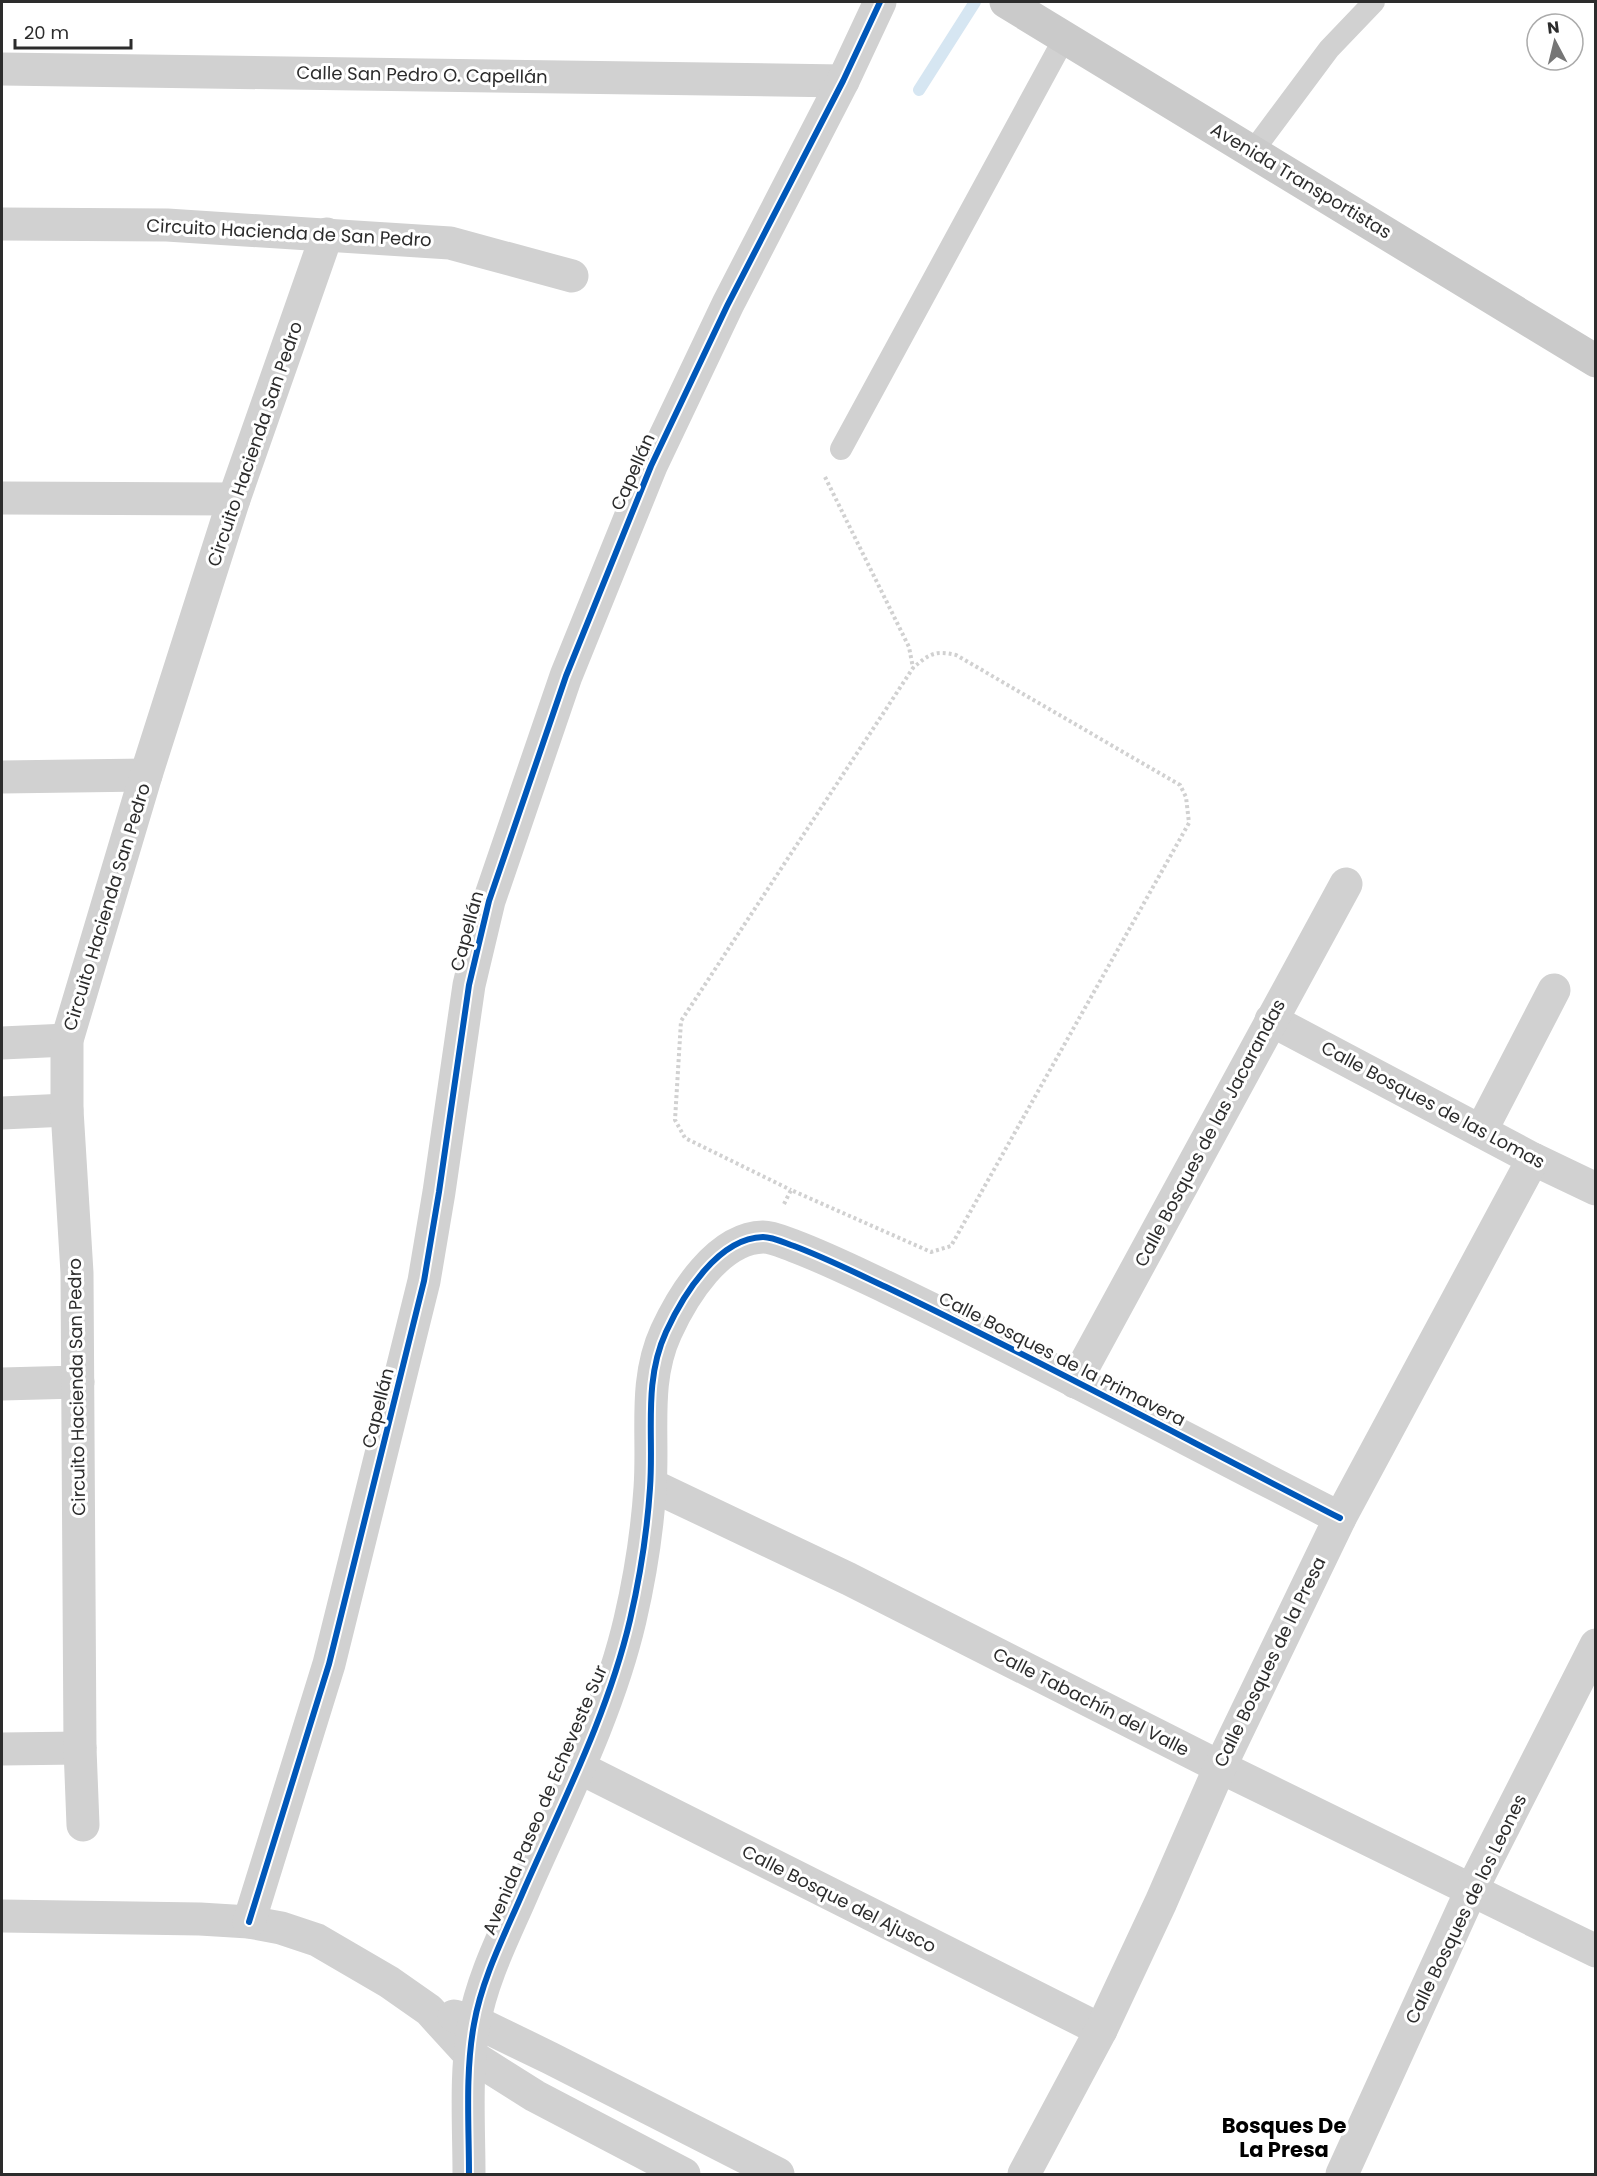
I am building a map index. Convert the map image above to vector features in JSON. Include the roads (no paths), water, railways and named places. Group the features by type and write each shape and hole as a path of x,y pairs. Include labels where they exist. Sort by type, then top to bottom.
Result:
{"street":[{"name":"Capellán","path":"249,1922 329,1664 424,1281 440,1192 469,985 489,901 566,676 651,466 728,304 843,81 880,2"},
{"name":"Avenida Transportistas","path":"1006,2 1596,361"},
{"name":"Calle San Pedro O. Capellán","path":"2,69 843,81"},
{"name":"Circuito Hacienda de San Pedro","path":"2,224 167,225 450,243 572,276"},
{"name":"Circuito Hacienda San Pedro","path":"83,1825 80,1749 77,1273 67,1110 67,1040 146,775 234,500 327,234"},
{"path":"2,498 234,500"},
{"path":"2,777 146,775"},
{"name":"Calle Bosques de las Jacarandas","path":"1075,1382 1346,884"},
{"path":"1481,1131 1554,990"},
{"name":"Calle Bosques de las Lomas","path":"1271,1020 1533,1159 1596,1189"},
{"path":"2,1043 67,1040"},
{"path":"2,1113 67,1110"},
{"name":"Calle Bosques de la Presa","path":"1024,2175 1101,2030 1161,1902 1220,1767 1340,1518 1533,1159"},
{"name":"Calle Bosques de la Primavera","path":"766,1237 818,1255 969,1327 1340,1518"},
{"name":"Avenida Paseo de Echeveste Sur","path":"469,2175 470,2055 474,2022 488,1974 578,1767 618,1665 624,1643 642,1564 651,1485 650,1397 656,1363 665,1333 683,1300 725,1249 744,1240 766,1237"},
{"path":"2,1384 78,1382"},
{"name":"Calle Tabachín del Valle","path":"651,1485 860,1585 1220,1767 1596,1952"},
{"name":"Calle Bosques de los Leones","path":"1342,2175 1471,1891 1596,1646"},
{"path":"2,1749 80,1749"},
{"name":"Calle Bosque del Ajusco","path":"578,1767 1101,2030"},
{"path":"2,1916 200,1919 249,1922 282,1928 317,1940 389,1982 429,2010 470,2055 535,2096 684,2175"},
{"path":"429,2010 474,2022 550,2058 778,2175"}],"lane":[{"path":"1253,151 1329,49 1374,2"},
{"path":"841,449 1065,37"}],"waterway":[{"path":"919,90 975,2"}],"district":[{"name":"Bosques De La Presa","path":"1284,2138"}]}
